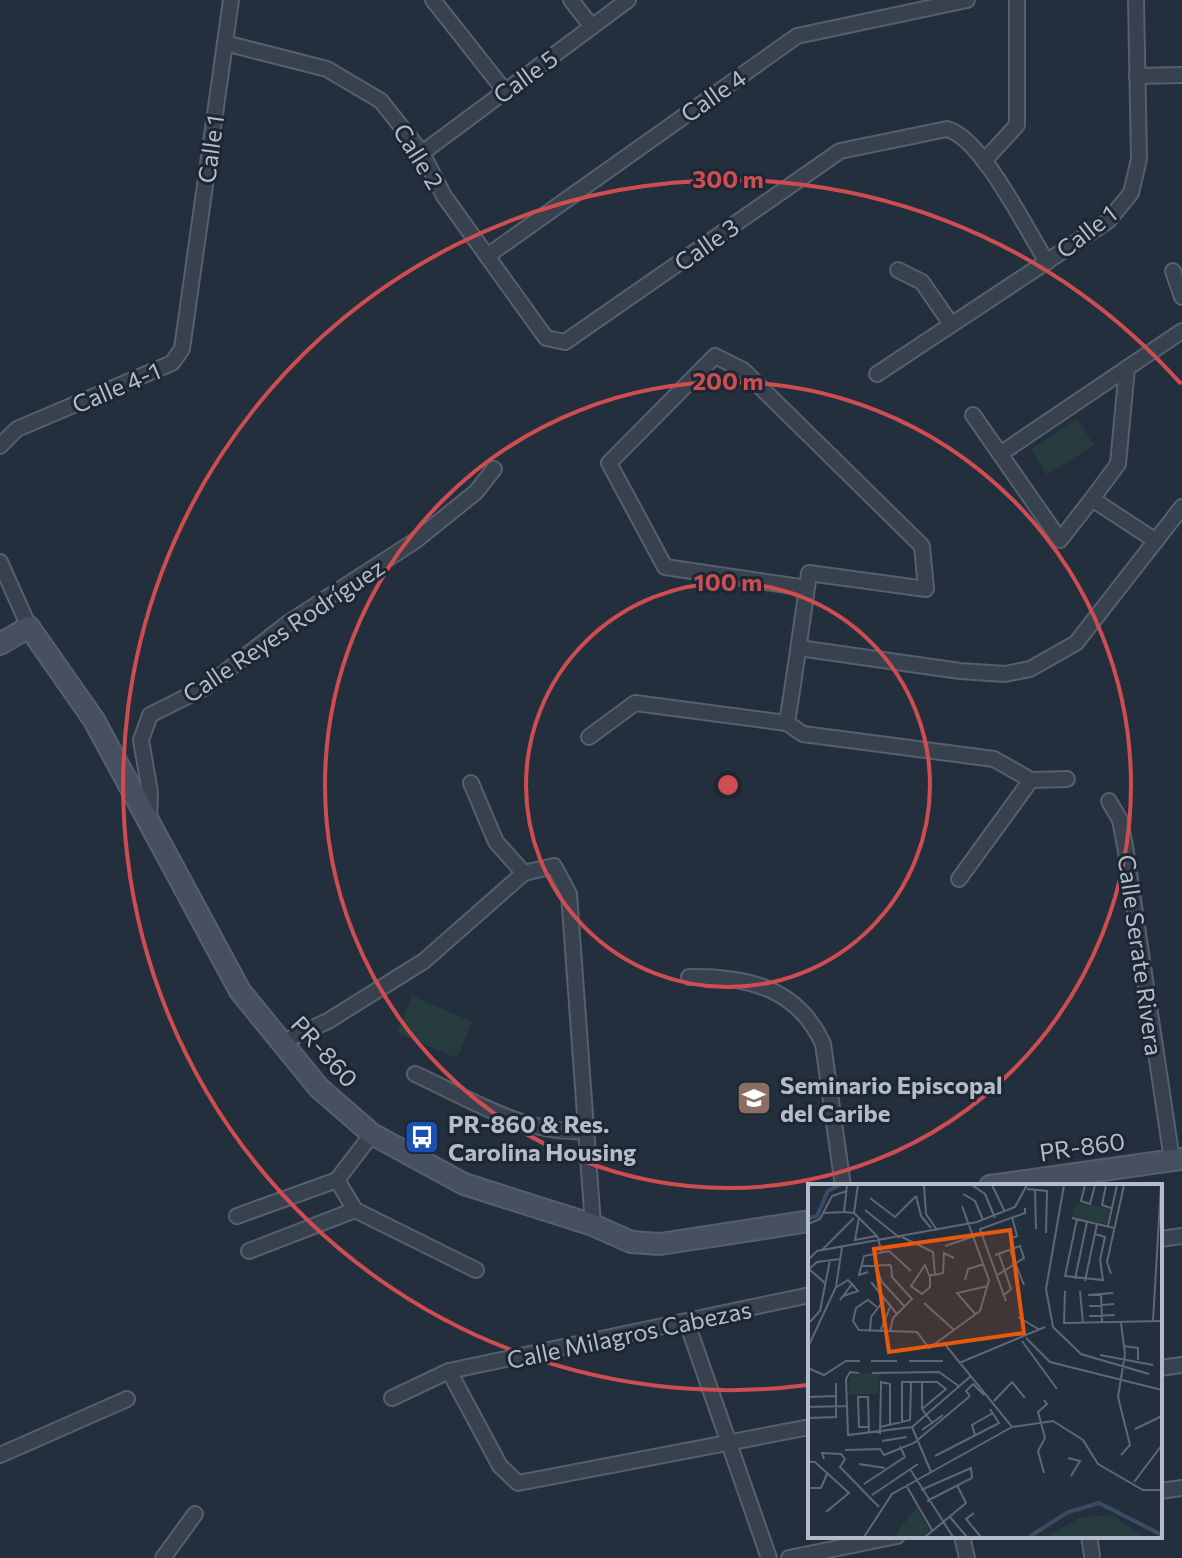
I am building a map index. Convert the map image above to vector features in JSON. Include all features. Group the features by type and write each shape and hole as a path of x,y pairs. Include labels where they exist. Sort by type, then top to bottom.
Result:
{"street":[{"name":"Calle 1","path":"189,297 231,0"},
{"path":"433,0 504,90"},
{"path":"571,0 592,27"},
{"name":"Calle 5","path":"422,153 628,0"},
{"name":"Calle 4","path":"487,256 797,36 967,0"},
{"path":"984,161 1017,125 1017,0"},
{"name":"Calle 1","path":"877,374 1108,221 1131,193 1139,159 1136,0"},
{"name":"Calle 2","path":"225,43 327,69 381,101 422,153 444,196 546,338 559,341"},
{"path":"1137,76 1182,75"},
{"name":"Calle 3","path":"559,341 565,342 840,151 947,129 960,132 984,161 1047,262"},
{"path":"898,270 922,282 951,324"},
{"path":"1173,271 1182,297"},
{"name":"Calle 4-1","path":"0,446 17,429 172,363 182,349 189,297"},
{"path":"1000,454 1182,331"},
{"path":"787,723 799,648 807,588 809,573 926,589 922,546 743,370 715,356 609,463 665,567 807,588"},
{"path":"973,415 1060,540 1118,464 1127,368"},
{"name":"Calle Reyes Rodríguez","path":"149,821 150,792 141,740 150,715 206,687 288,623 415,541 476,492 494,469"},
{"path":"1092,499 1156,541"},
{"path":"799,648 960,671 1005,674 1030,669 1076,643 1182,507"},
{"path":"0,562 29,627 0,644"},
{"name":"PR-860","path":"29,627 94,720 240,991 319,1088 372,1134 464,1184 593,1225 631,1242 660,1244 808,1221"},
{"path":"589,737 635,703 787,723 803,734 994,759 1031,780 1067,779"},
{"path":"959,879 1031,780"},
{"path":"471,783 496,842 524,873"},
{"name":"Calle Serate Rivera","path":"1109,801 1120,820 1125,846 1177,1159"},
{"path":"280,1043 328,1021 424,961 524,873 554,866 569,894 582,1035 584,1131 593,1225"},
{"path":"689,977 753,981 781,993 815,1027 823,1044 843,1184"},
{"path":"415,1074 529,1125 560,1133 584,1131"},
{"path":"237,1216 337,1180 372,1134"},
{"name":"PR-860","path":"1004,1184 1177,1159"},
{"path":"337,1180 355,1210 476,1270"},
{"path":"249,1251 355,1210"},
{"path":"1162,1239 1182,1236"},
{"name":"Calle Milagros Cabezas","path":"392,1398 449,1371 808,1295"},
{"path":"687,1323 769,1558"},
{"path":"1162,1368 1182,1365"},
{"path":"449,1371 500,1466 518,1483 808,1427"},
{"path":"0,1455 127,1399"},
{"path":"1162,1491 1182,1488"},
{"path":"163,1558 195,1514"},
{"path":"789,1558 887,1538"},
{"path":"962,1538 967,1558"},
{"path":"1089,1538 1092,1555"}],"green space":[{"path":"1077,419 1094,445 1047,475 1031,449"},
{"path":"412,996 472,1022 457,1058 397,1033"}],"place":[{"name":"Seminario Episcopal del Caribe","path":"754,1098"},
{"name":"PR-860 & Res. Carolina Housing","path":"422,1137"}]}
